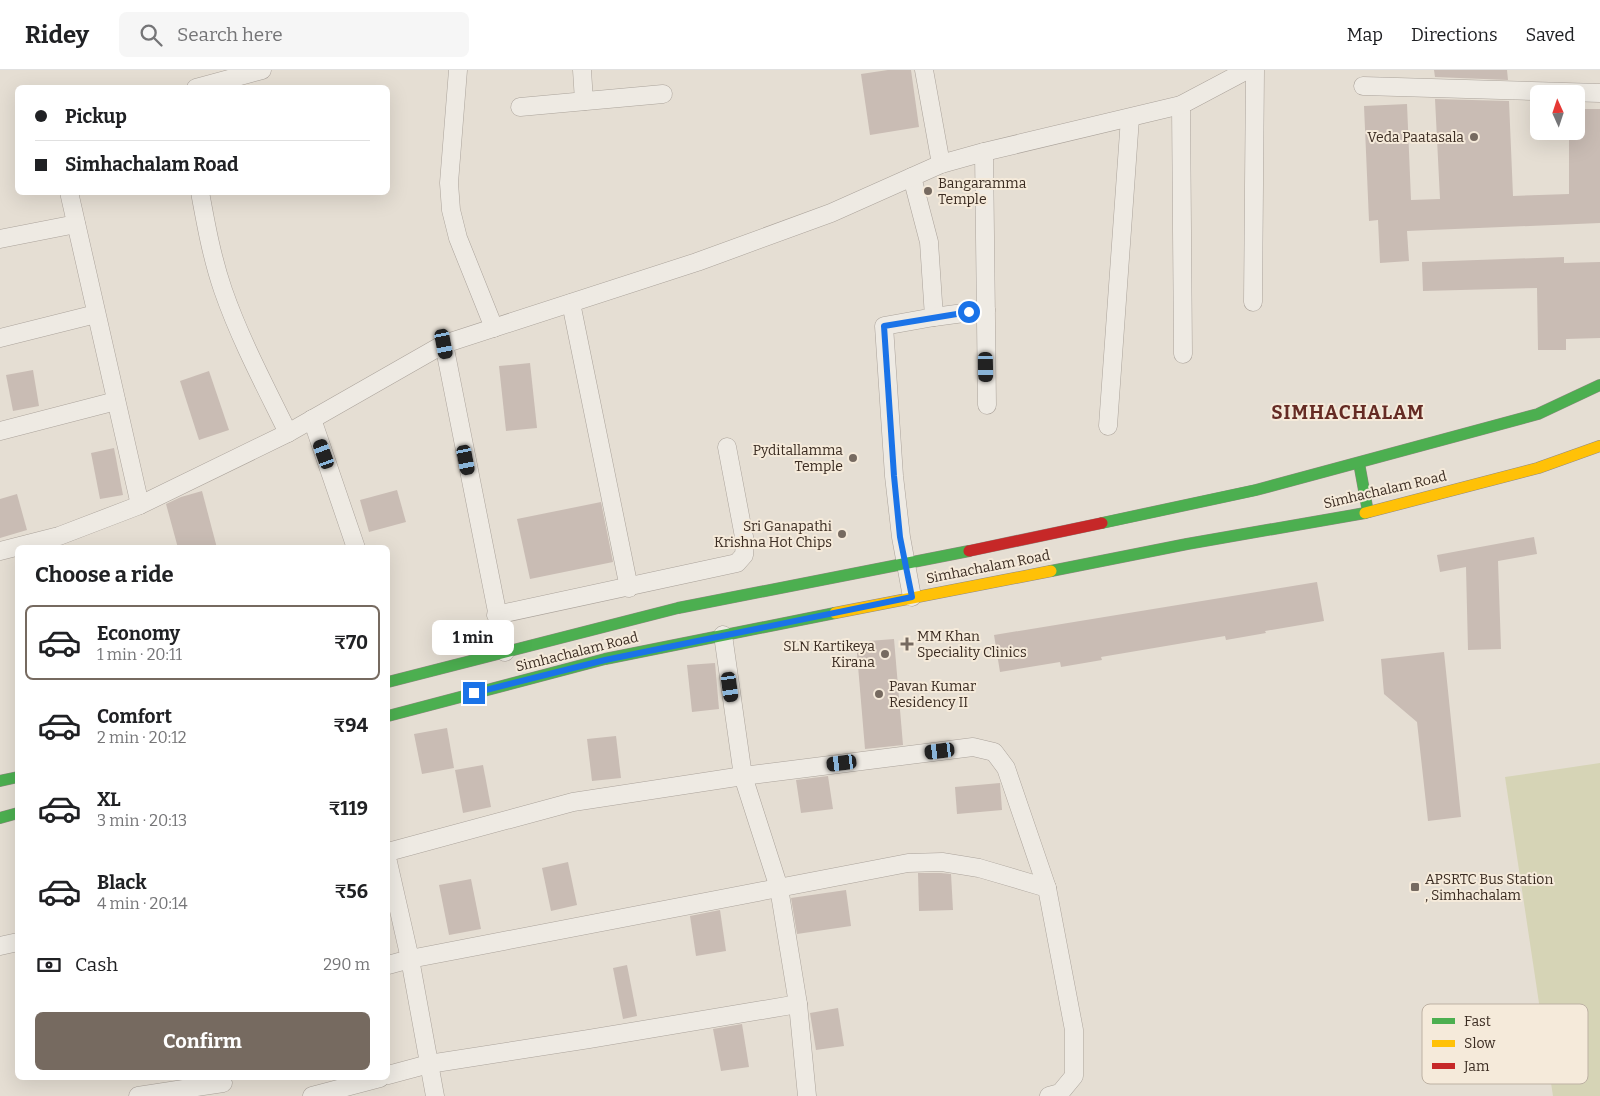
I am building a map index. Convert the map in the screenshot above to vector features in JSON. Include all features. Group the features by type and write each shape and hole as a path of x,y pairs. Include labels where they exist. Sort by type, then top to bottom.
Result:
{"main road":[{"path":"390,682 506,656 678,608 906,564 1256,490 1538,414 1600,385"},
{"name":"Simhachalam Road","path":"390,715 510,679 723,634 1187,544 1368,512 1538,468 1600,446"},
{"path":"1359,463 1368,512"},
{"path":"0,781 15,778"},
{"path":"0,818 15,814"}],"street":[{"path":"207,85 262,70"},
{"path":"458,70 449,183 451,210 458,238 494,328"},
{"path":"582,70 584,101"},
{"path":"924,70 941,164"},
{"path":"39,545 59,542 288,433 444,344 697,262 831,213 941,164 1181,105 1247,70"},
{"path":"1253,302 1255,70"},
{"path":"1363,86 1600,93"},
{"path":"520,107 663,94"},
{"path":"1181,105 1183,354"},
{"path":"1108,426 1130,118"},
{"path":"984,152 987,405"},
{"path":"912,177 929,242 934,317"},
{"path":"70,195 140,505"},
{"path":"201,195 210,248 222,289 237,326 288,433"},
{"path":"0,239 76,224"},
{"path":"571,303 629,588"},
{"path":"912,597 900,537 884,326 986,310"},
{"path":"0,338 96,314"},
{"path":"444,344 496,615 506,656"},
{"path":"0,431 116,401"},
{"path":"312,419 355,545"},
{"path":"496,615 723,568 737,563 744,555 745,542 727,447"},
{"path":"0,551 15,549"},
{"path":"723,634 743,776 779,888 798,1004 807,1096"},
{"path":"390,851 573,802 743,776 973,747 994,752 1006,768 1047,888 1074,1030 1074,1076 1060,1093 1050,1096"},
{"path":"390,964 410,959 908,863 942,862 979,868 1047,888"},
{"path":"390,871 410,959 435,1096"},
{"path":"0,946 15,943"},
{"path":"390,1075 429,1064 798,1004"},
{"path":"312,1096 372,1080"},
{"path":"138,1096 223,1083"}],"shaded area":[{"path":"1600,763 1600,1096 1553,1096 1551,1084 1588,1084 1588,1004 1539,1004 1505,777"}],"building":[{"path":"888,70 911,70 919,127 870,135 861,74"},
{"path":"1434,70 1507,70 1508,80 1435,77"},
{"path":"1435,99 1509,101 1513,196 1569,194 1569,140 1585,140 1585,109 1600,109 1600,223 1407,231 1409,261 1380,263 1378,220 1369,221 1364,106 1407,104 1411,200 1440,199"},
{"path":"1564,257 1564,263 1600,262 1600,338 1566,339 1566,350 1538,350 1537,288 1423,291 1422,262"},
{"path":"530,363 537,428 506,431 499,366"},
{"path":"33,370 39,406 13,411 6,375"},
{"path":"209,371 229,430 199,440 180,381"},
{"path":"114,448 123,495 100,499 91,453"},
{"path":"397,490 406,522 369,532 360,500"},
{"path":"202,491 216,545 177,545 166,504"},
{"path":"17,494 27,530 0,538 0,499"},
{"path":"601,502 613,562 530,579 517,519"},
{"path":"1534,537 1537,554 1498,561 1501,649 1468,650 1466,567 1440,572 1437,555"},
{"path":"1317,582 1324,621 1226,640 1225,636 1101,657 1102,660 1061,667 1060,662 1000,672 994,635"},
{"name":"Pavan Kumar Residency II","path":"894,639 903,745 865,749 856,642"},
{"path":"1444,652 1461,817 1428,821 1417,722 1384,694 1381,659"},
{"path":"715,663 719,709 692,712 687,665"},
{"path":"447,728 454,768 422,774 414,734"},
{"path":"616,736 621,778 592,781 587,739"},
{"path":"483,765 491,807 463,813 455,770"},
{"path":"828,776 833,809 801,813 796,780"},
{"path":"1000,783 1002,810 957,814 955,787"},
{"path":"568,862 577,905 551,911 542,868"},
{"path":"918,873 951,874 953,910 919,911"},
{"path":"471,879 481,929 449,935 439,885"},
{"path":"846,890 851,926 797,934 791,898"},
{"path":"720,910 726,951 696,956 690,916"},
{"path":"627,965 637,1016 623,1019 613,968"},
{"path":"838,1008 844,1046 816,1050 810,1013"},
{"path":"742,1024 749,1067 721,1071 713,1029"}],"traffic: fast":[{"path":"1102,523 1256,490 1538,414 1600,385"},
{"path":"1359,463 1368,512"},
{"path":"1051,571 1187,544 1365,513"},
{"path":"390,681 678,608 969,551"},
{"path":"390,715 605,659 835,613"},
{"path":"0,781 15,778"},
{"path":"0,818 15,814"}],"traffic: slow":[{"path":"1365,513 1538,468 1600,446"},
{"path":"835,613 1051,571"}],"traffic: jam":[{"path":"969,551 1102,523"}],"place":[{"name":"Veda Paatasala","path":"1474,137"},
{"name":"Bangaramma Temple","path":"928,191"},
{"name":"Pyditallamma Temple","path":"853,458"},
{"name":"Sri Ganapathi Krishna Hot Chips","path":"842,534"},
{"name":"MM Khan Speciality Clinics","path":"907,644"},
{"name":"SLN Kartikeya Kirana","path":"885,654"},
{"name":"Pavan Kumar Residency II","path":"879,694"},
{"name":"APSRTC Bus Station , Simhachalam","path":"1415,887"}],"district":[{"name":"SIMHACHALAM","path":"1348,412"}],"route":[{"path":"474,693 605,660 723,634 912,597 900,537 884,326 969,312"}]}
